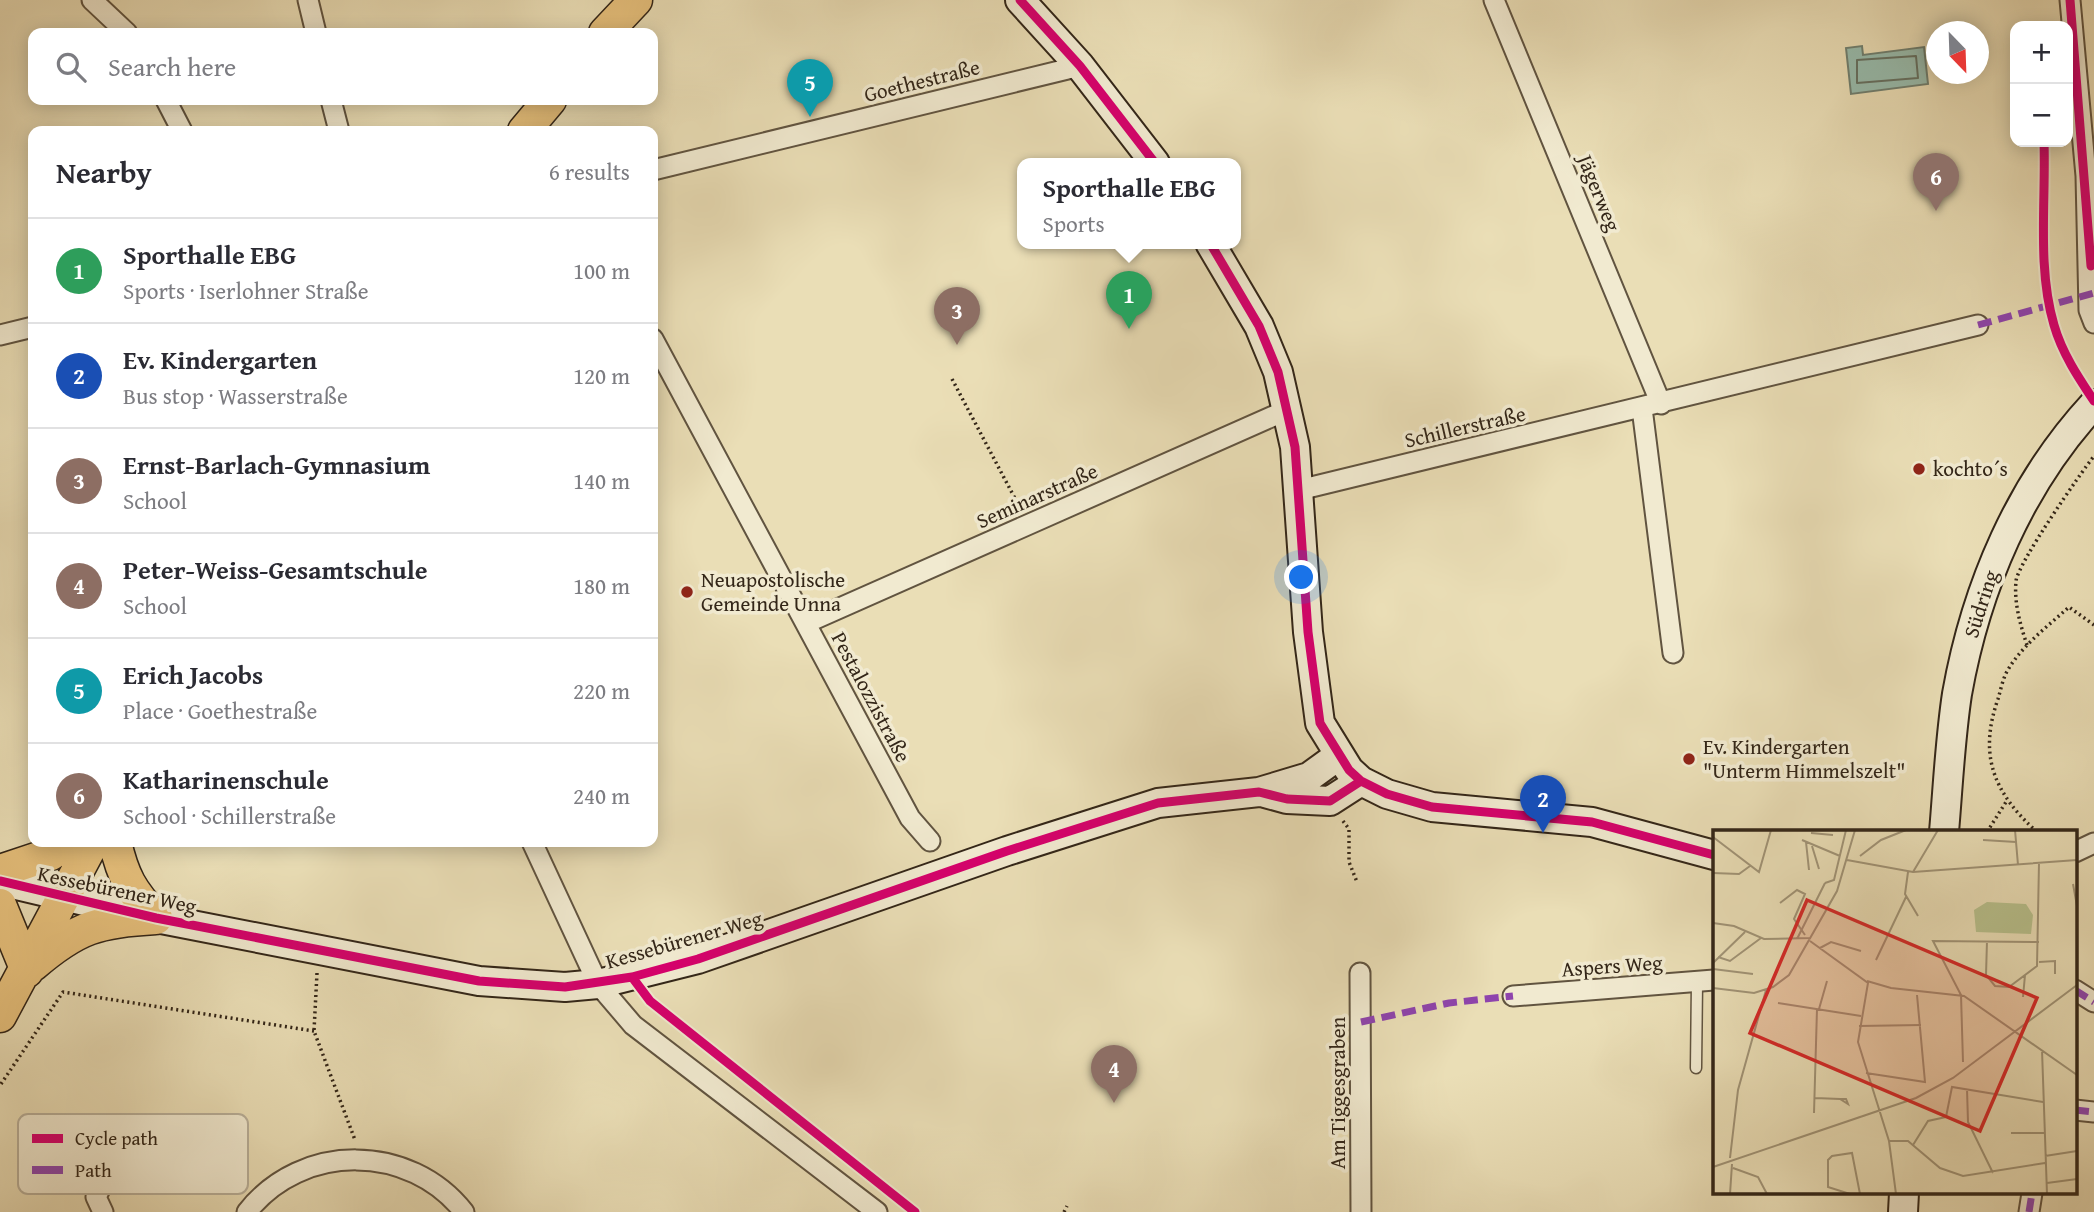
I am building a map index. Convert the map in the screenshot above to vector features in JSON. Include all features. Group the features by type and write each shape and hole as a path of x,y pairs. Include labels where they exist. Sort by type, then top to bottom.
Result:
{"main road":[{"path":"610,28 636,0"},
{"path":"1020,0 1080,66 1150,158"},
{"path":"528,126 546,105"},
{"path":"1214,249 1259,326 1278,372 1287,410 1299,490 1308,632 1320,723 1338,756 1361,781 1387,794 1432,807 1592,822 1713,855"},
{"name":"Südring","path":"1944,830 1957,694 1989,576 2014,518 2042,469 2090,397"},
{"name":"Kessebürener Weg","path":"0,881 156,918 508,985 598,984 698,959 1007,851 1158,803 1259,792 1309,778 1338,756"},
{"name":"Kessebürener Weg","path":"1259,792 1287,799 1330,801 1361,781"},
{"path":"0,871 51,854 61,847"},
{"path":"0,1016 27,971 90,847"},
{"path":"116,847 124,878 156,918"},
{"path":"0,905 27,971"},
{"path":"27,971 58,943 81,931 113,920 156,918"},
{"path":"1903,1212 1905,1194"}],"street":[{"path":"92,0 122,28"},
{"path":"308,0 315,28"},
{"name":"Jägerweg","path":"1494,0 1652,406"},
{"path":"2070,0 2092,268 2090,310 2094,323"},
{"name":"Goethestraße","path":"658,169 1080,66"},
{"path":"169,105 179,126"},
{"path":"332,105 338,126"},
{"name":"Schillerstraße","path":"1299,490 1978,325"},
{"path":"0,335 28,328"},
{"name":"Pestalozzistraße","path":"658,348 910,818 930,841"},
{"path":"1652,406 1673,653"},
{"name":"Seminarstraße","path":"806,624 1287,410"},
{"path":"2076,852 2094,843"},
{"path":"534,847 598,984 633,1025 877,1212"},
{"name":"Am Tiggesgraben","path":"1360,973 1361,1212"},
{"name":"Aspers Weg","path":"1513,996 1705,981"},
{"path":"2076,991 2094,1002"},
{"path":"2076,1110 2094,1112"},
{"path":"247,1212 264,1193 301,1171 326,1162 363,1160 394,1164 423,1176 449,1195 464,1212"},
{"path":"98,1194 96,1197 103,1212"},
{"path":"2029,1212 2032,1194"}],"lane":[{"path":"1696,1068 1705,981"}],"path":[{"path":"2044,147 2045,266 2054,324 2072,369 2090,397"},
{"path":"952,379 1030,525"},
{"path":"2027,645 2018,617 2016,578 2072,483 2094,456"},
{"path":"2035,830 2007,802 1992,775 1989,724 2007,670 2027,645 2070,607 2094,625"},
{"path":"1988,830 2007,802"},
{"path":"1349,829 1349,862 1357,882"},
{"path":"319,950 314,1031 363,1160"},
{"path":"1,1084 63,992 314,1031"},
{"path":"1064,1212 1068,1206"}],"water":[{"path":"1862,46 1863,55 1924,47 1928,84 1851,94 1846,48"}],"marked path":[{"path":"1978,325 2094,293"},
{"path":"2076,991 2094,1002"},
{"path":"1361,1022 1449,1003 1513,996"},
{"path":"2076,1110 2094,1112"},
{"path":"2029,1212 2032,1194"}],"cycle path":[{"path":"1020,0 1080,66 1151,158"},
{"path":"2070,0 2091,266"},
{"path":"2044,147 2043,234 2049,303 2061,345 2094,401"},
{"path":"1214,249 1259,326 1278,372 1295,447 1308,632 1320,723 1349,770 1361,781 1387,794 1432,807 1592,822 1713,855"},
{"path":"0,881 156,918 479,981 565,987 632,977 698,959 1007,851 1158,803 1259,792 1287,799 1330,801 1361,781"},
{"path":"632,977 650,1001 915,1212"}],"place":[{"name":"Erich Jacobs","path":"810,117"},
{"name":"Katharinenschule","path":"1936,211"},
{"name":"Sporthalle EBG","path":"1129,329"},
{"name":"Ernst-Barlach-Gymnasium","path":"957,345"},
{"name":"kochto´s","path":"1919,469"},
{"name":"Neuapostolische Gemeinde Unna","path":"687,592"},
{"name":"Ev. Kindergarten \"Unterm Himmelszelt\"","path":"1689,759"},
{"name":"Ev. Kindergarten","path":"1543,833"},
{"name":"Peter-Weiss-Gesamtschule","path":"1114,1103"}]}
